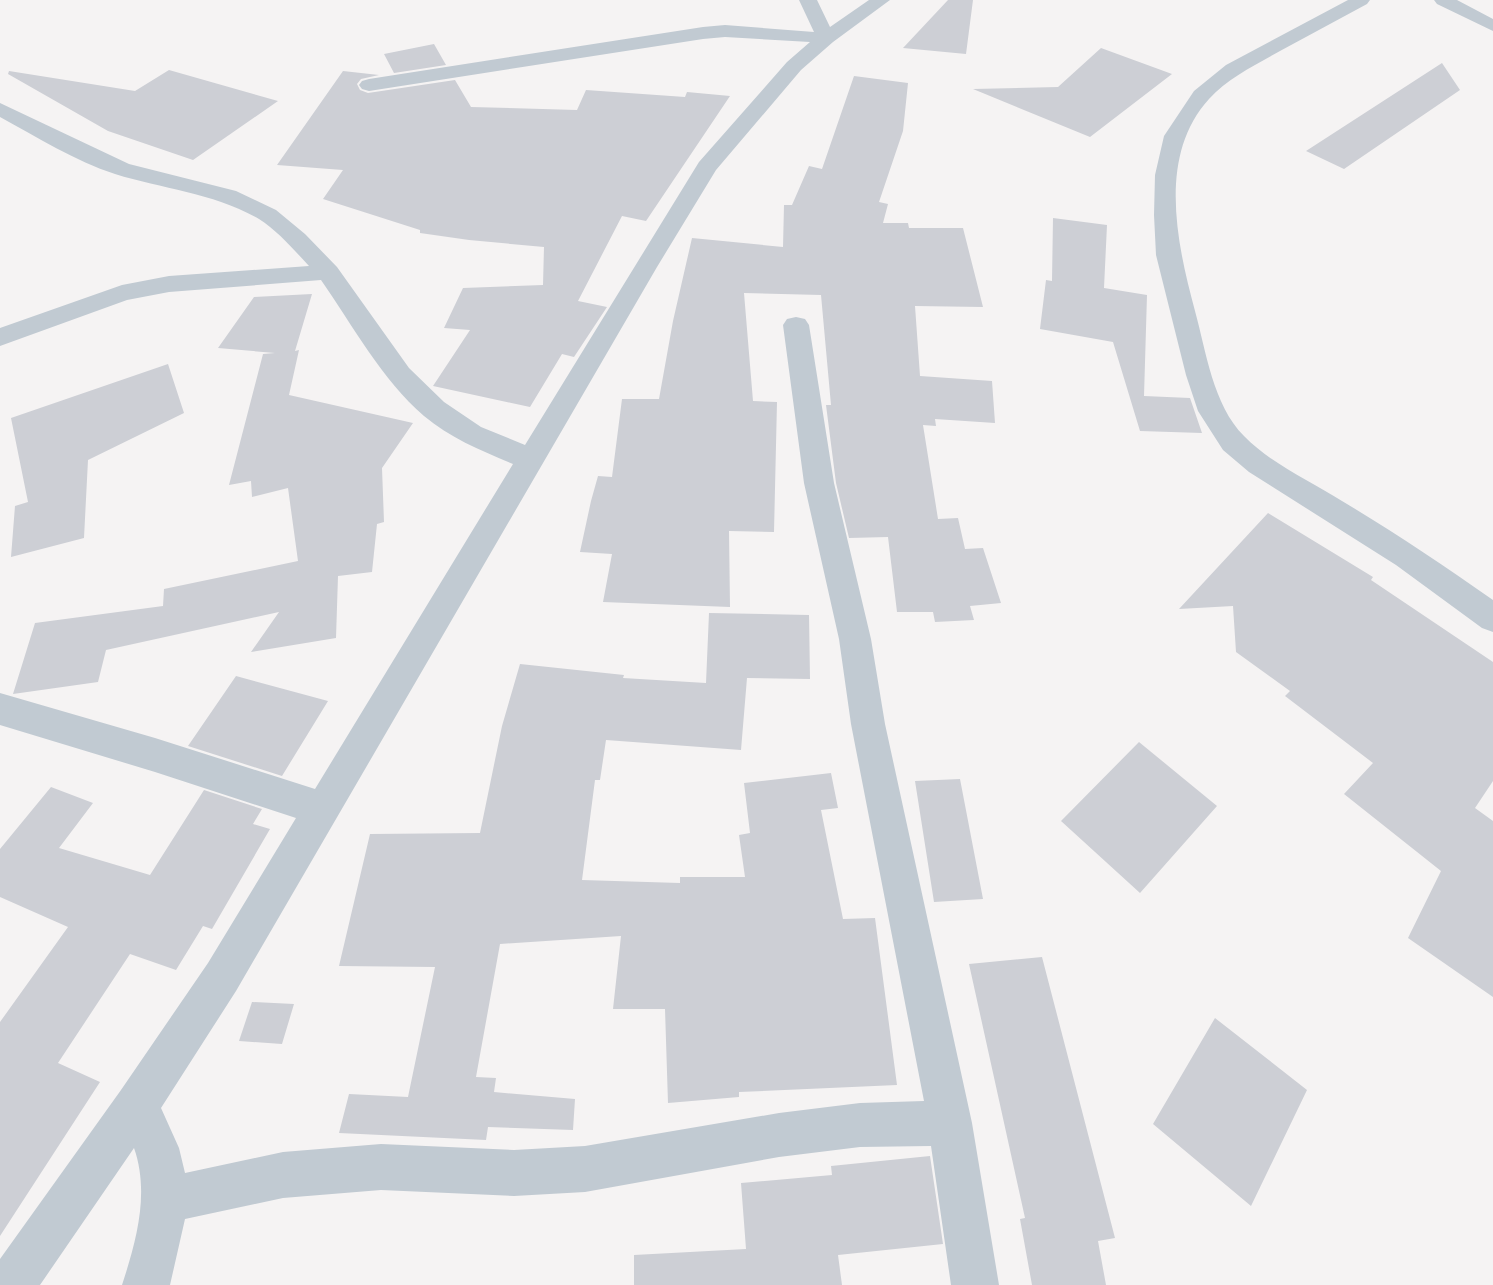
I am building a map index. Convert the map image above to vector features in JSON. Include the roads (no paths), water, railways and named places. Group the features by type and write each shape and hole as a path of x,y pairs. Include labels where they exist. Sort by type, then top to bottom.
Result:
{"street":[{"path":"808,0 826,38"},
{"path":"11,1285 137,1106 222,977 645,267 707,168 794,66 826,38 881,0"},
{"path":"1361,0 1233,69 1201,95 1174,136 1166,175 1165,214 1168,255 1199,375 1212,411 1233,443 1259,464 1407,556 1493,618"},
{"path":"1443,0 1493,26"},
{"path":"369,86 703,33 725,31 826,38"},
{"path":"0,108 55,139 121,169 228,196 268,215 297,239 328,272 400,374 434,409 471,434 531,459"},
{"path":"0,338 85,305 131,291 169,284 328,272"},
{"path":"796,325 819,483 855,639 868,724 950,1123 975,1285"},
{"path":"0,709 155,755 322,809"},
{"path":"137,1106 161,1160 165,1200 155,1257 146,1285"},
{"path":"165,1200 283,1175 381,1167 514,1173 585,1169 790,1134 860,1125 950,1123"}]}
